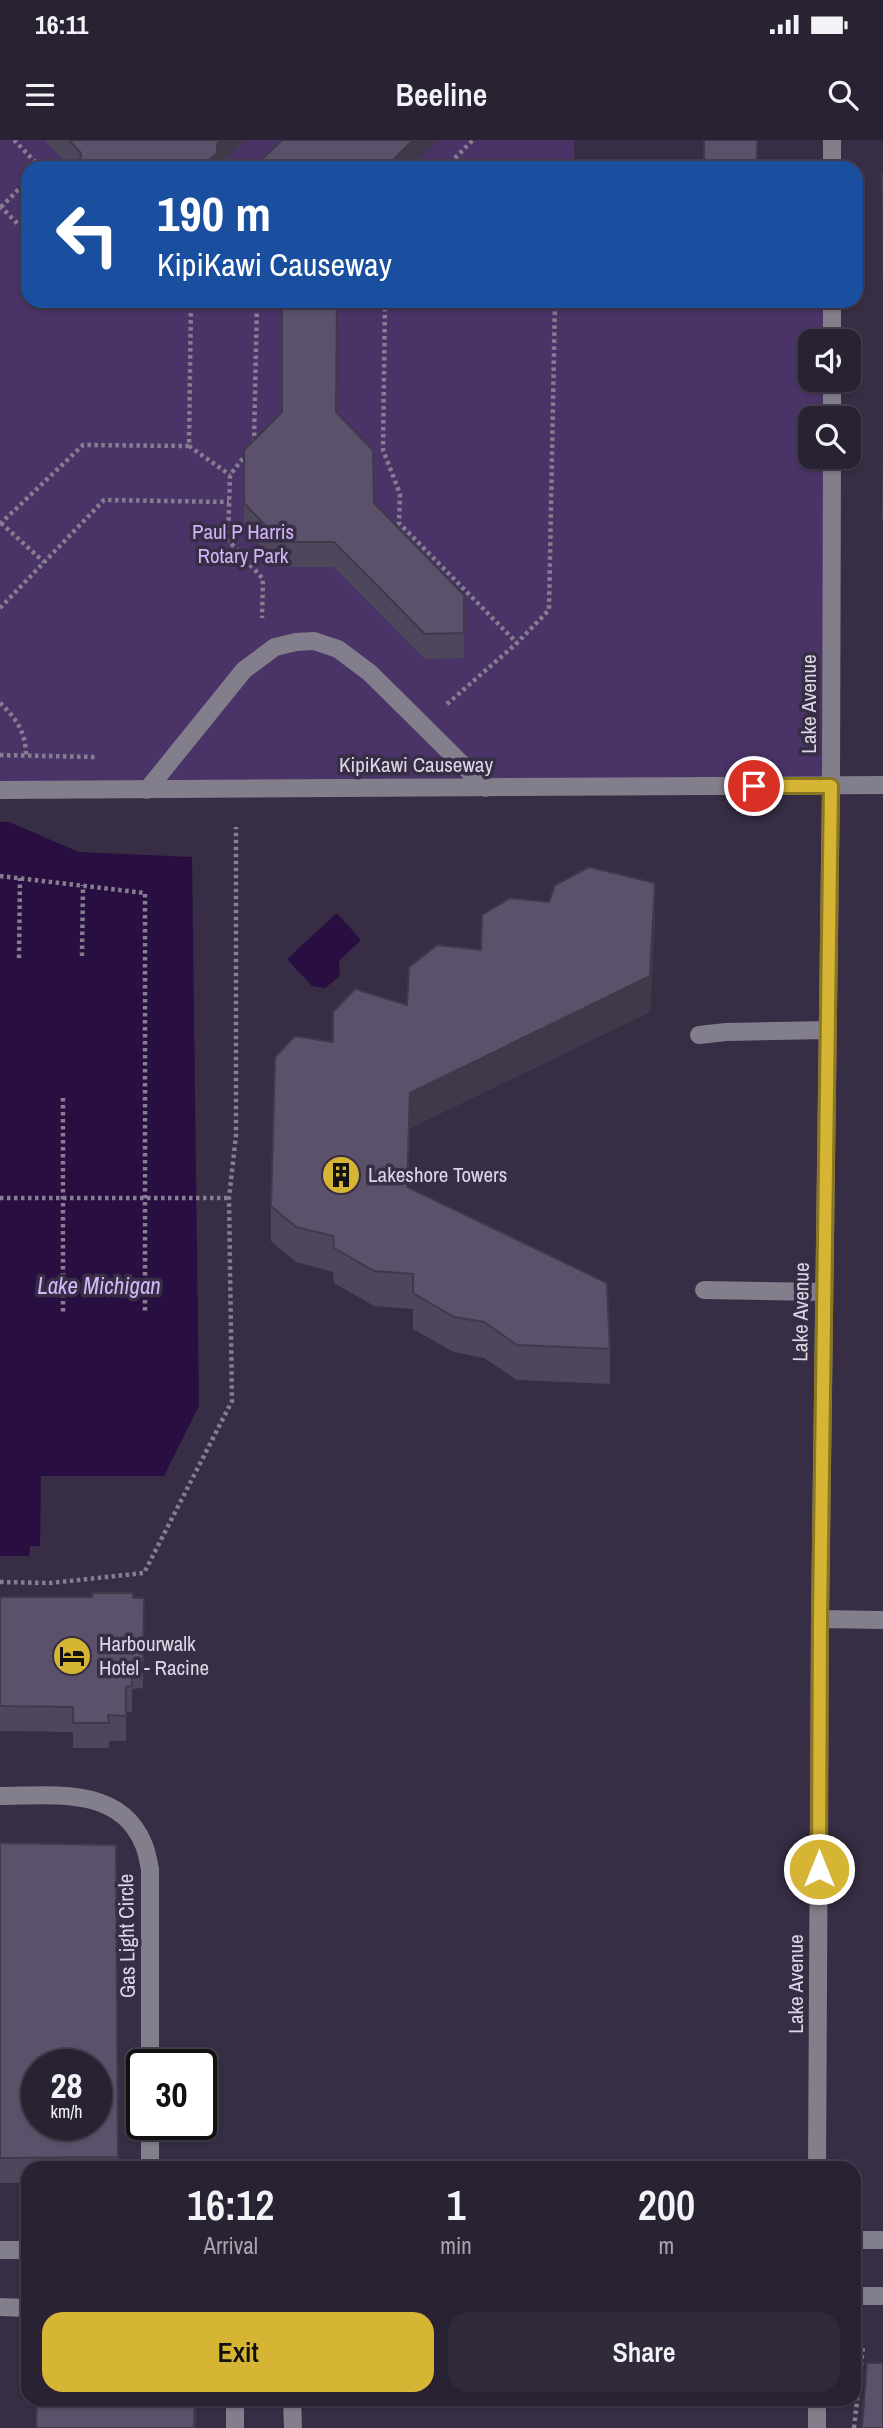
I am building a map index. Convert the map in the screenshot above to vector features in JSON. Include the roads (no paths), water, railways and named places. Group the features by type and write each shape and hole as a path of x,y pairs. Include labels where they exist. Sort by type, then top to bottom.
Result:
{"street":[{"path":"832,140 832,161"},
{"path":"832,308 832,329"},
{"name":"Lake Avenue","path":"817,2161 832,469"},
{"path":"147,790 244,670 275,647 314,641 338,649 370,673 486,788"},
{"name":"KipiKawi Causeway","path":"0,790 883,785"},
{"path":"699,1035 828,1030"},
{"path":"704,1290 824,1292"},
{"path":"820,1619 883,1620"},
{"name":"Gas Light Circle","path":"0,1796 84,1796 104,1803 127,1819 143,1842 150,1869 150,2049"},
{"path":"150,2140 150,2161"},
{"path":"861,2240 883,2239"},
{"path":"0,2250 21,2250"},
{"path":"861,2296 883,2296"},
{"path":"0,2307 21,2308"},
{"path":"235,2406 235,2428"},
{"path":"292,2406 293,2428"},
{"path":"817,2406 817,2428"}],"water":[{"name":"Lake Michigan","path":"0,822 9,822 79,852 192,857 199,1406 164,1476 41,1476 40,1546 30,1546 29,1556 0,1556"},
{"path":"337,913 361,940 339,961 340,976 325,988 312,986 287,959"}],"place":[{"name":"Lakeshore Towers","path":"341,1175"},
{"name":"Harbourwalk Hotel - Racine","path":"72,1656"}],"park label":[{"name":"Paul P Harris Rotary Park","path":"243,544"}]}
